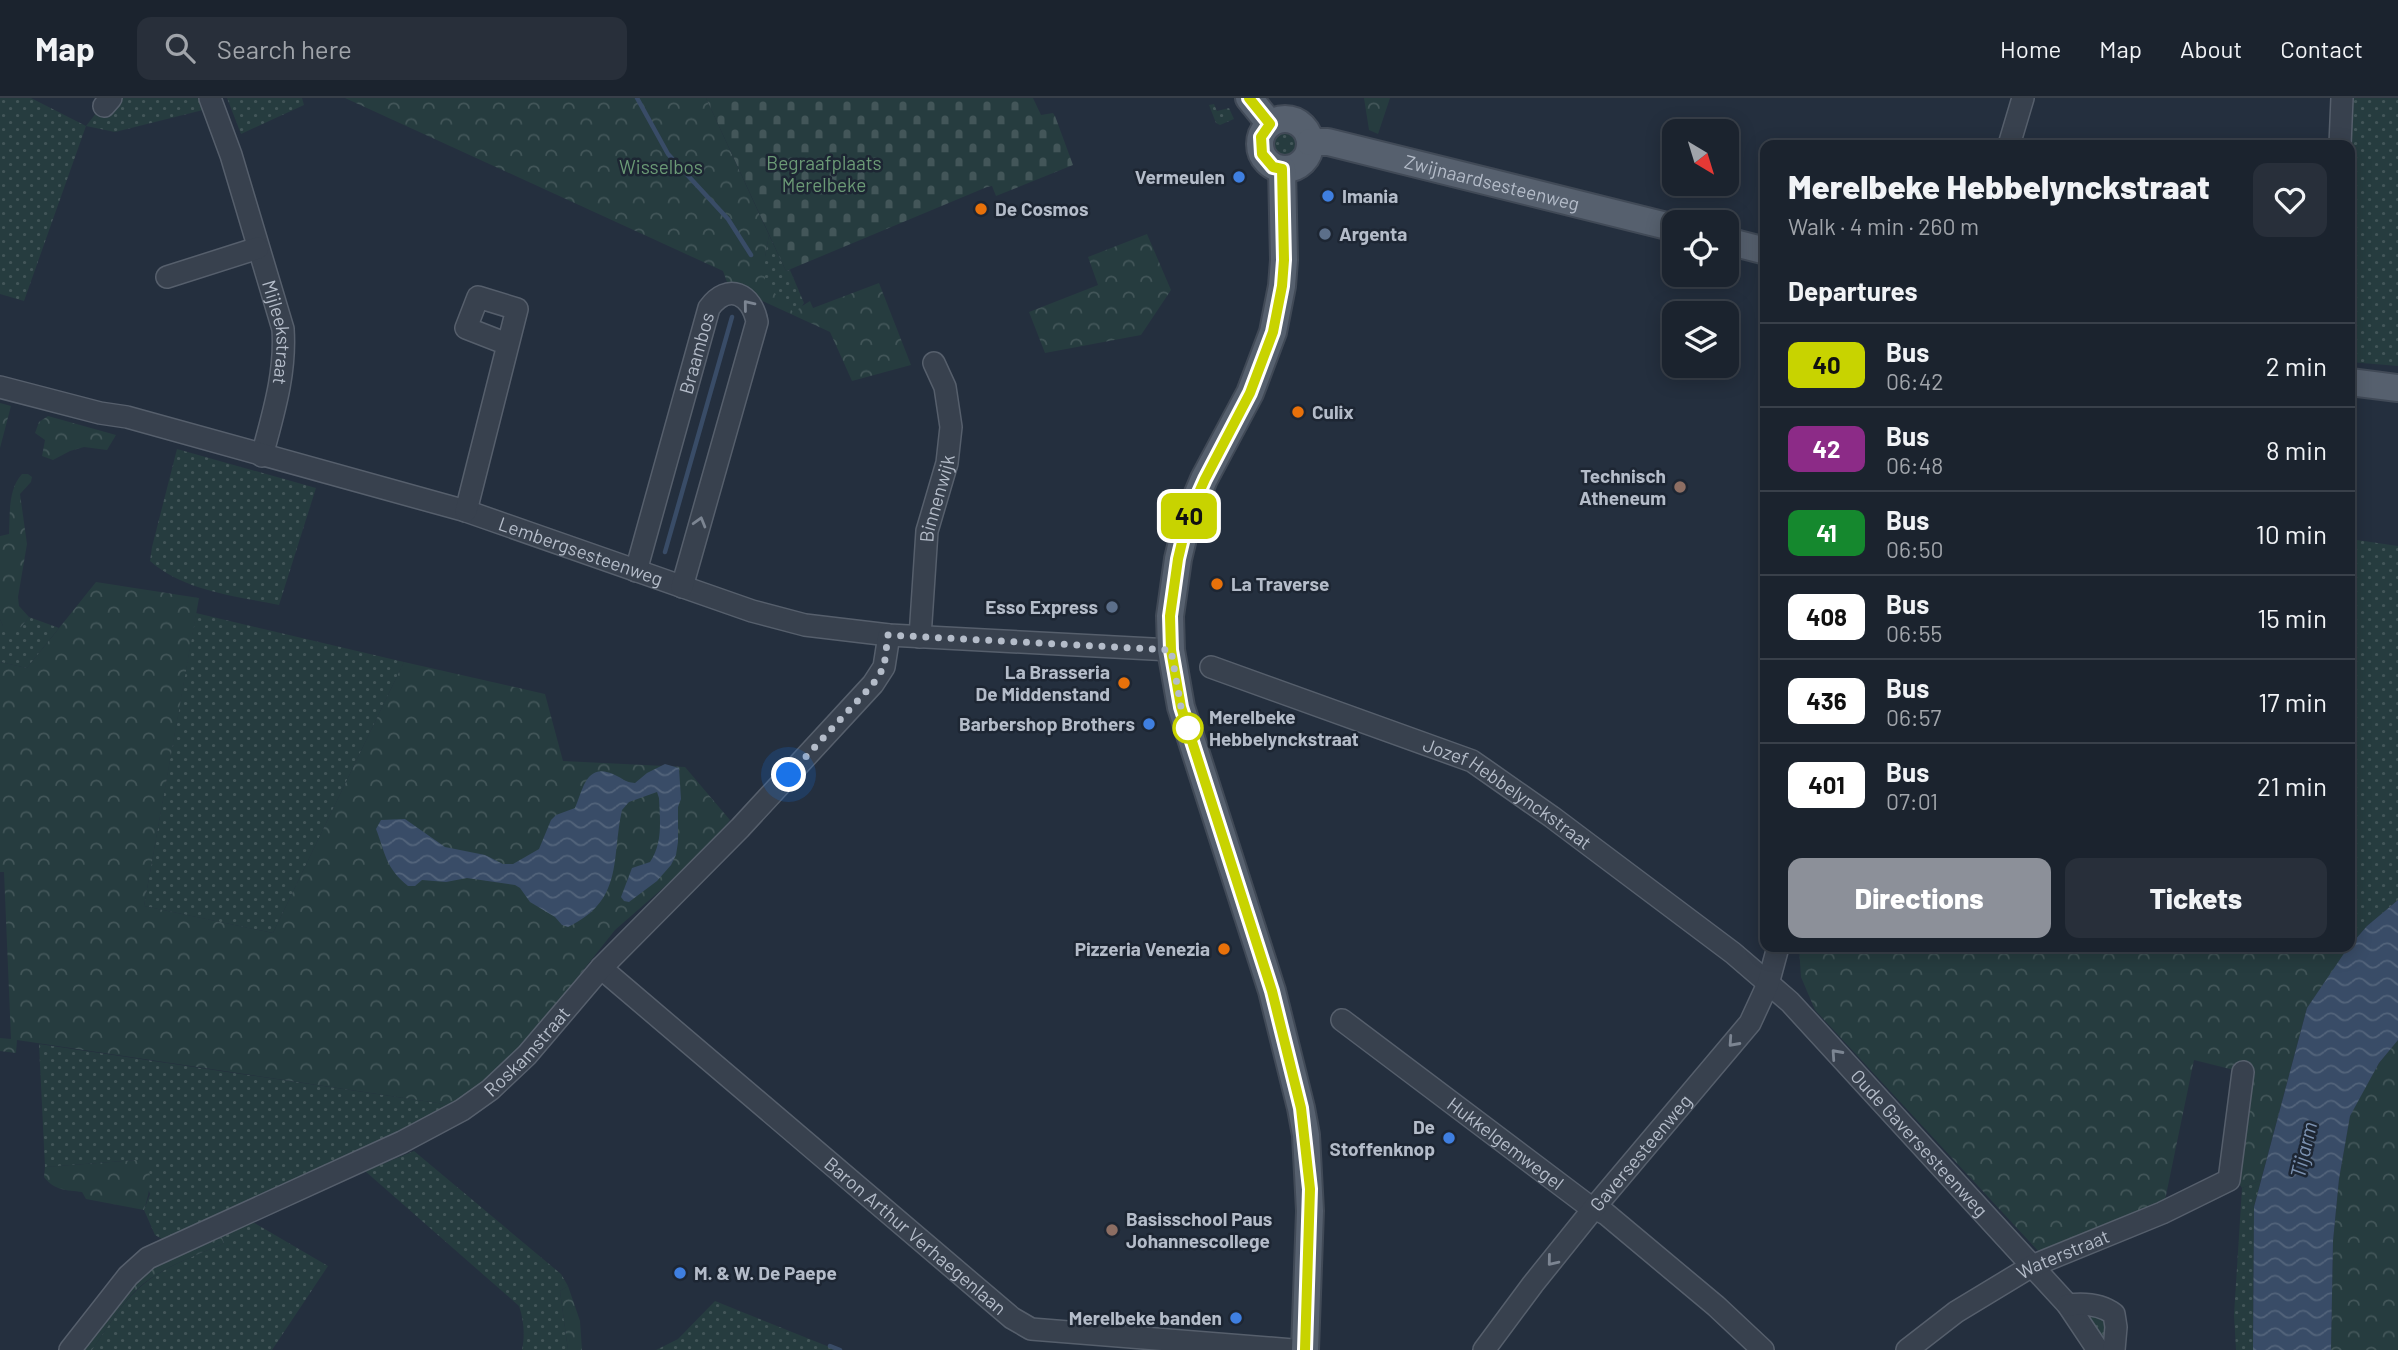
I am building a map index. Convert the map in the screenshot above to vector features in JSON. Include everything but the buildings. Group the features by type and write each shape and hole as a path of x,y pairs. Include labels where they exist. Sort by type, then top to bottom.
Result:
{"main road":[{"path":"1249,98 1270,124"},
{"path":"1286,119 1303,127 1310,142 1304,160 1292,168 1273,167 1262,154 1261,137 1270,124 1286,119"},
{"name":"Zwijnaardsesteenweg","path":"1310,142 1328,142 1662,225"},
{"path":"1282,169 1284,243 1278,310 1261,369 1188,517 1178,559 1170,616 1171,650 1181,707 1272,991 1306,1135 1310,1200 1305,1350"},
{"path":"1739,244 1760,249"},
{"path":"2355,383 2398,388"}],"street":[{"name":"Mijleekstraat","path":"210,98 231,155 283,329 285,356 281,384 262,456"},
{"path":"2010,140 2023,98"},
{"path":"2340,140 2342,98"},
{"path":"167,277 258,248"},
{"name":"Braambos","path":"636,571 709,308 727,293 739,295 749,302 757,322 681,587"},
{"path":"466,511 507,344"},
{"name":"Binnenwijk","path":"920,637 927,531 947,463 951,427 946,387 934,363"},
{"name":"Lembergsesteenweg","path":"0,387 100,413 127,417 466,511 752,611 805,625 888,635 1171,650"},
{"name":"Roskamstraat","path":"70,1350 128,1276 148,1258 402,1142 490,1090 527,1055 601,968 740,828 873,684 884,667 888,635"},
{"name":"Jozef Hebbelynckstraat","path":"1211,667 1472,761 1656,895 1769,984"},
{"name":"Gaversesteenweg","path":"1484,1350 1594,1208 1750,1023 1769,984 1777,952"},
{"name":"Baron Arthur Verhaegenlaan","path":"601,968 1012,1318 1031,1329 1147,1344 1293,1350"},
{"name":"Oude Gaversesteenweg","path":"1769,984 1790,1003 2068,1305 2098,1350"},
{"name":"Hukkelgemwegel","path":"1342,1020 1531,1163 1605,1214 1716,1306 1763,1350"},
{"name":"Waterstraat","path":"1907,1350 1956,1312 2032,1266 2162,1213 2229,1180 2244,1072"},
{"path":"2068,1305 2080,1303 2105,1307 2114,1314 2114,1350"}],"green space":[{"path":"0,98 31,98 86,126 24,301 0,294"},
{"path":"121,98 203,98 203,110 115,132 86,126 97,112"},
{"path":"227,98 302,98 304,105 241,134"},
{"name":"Wisselbos","path":"345,98 706,98 769,235 765,257 765,283 796,315 799,308 810,301 813,308 879,283 911,365 852,381 830,332 728,285 723,271"},
{"name":"Begraafplaats Merelbeke","path":"706,98 1033,98 1041,115 1053,113 1055,116 1073,165 996,196 992,186 987,187 786,271"},
{"path":"1364,98 1390,98 1378,134 1369,130"},
{"path":"2349,98 2398,98 2398,366 2355,362 2355,140 2349,140"},
{"path":"1214,104 1217,111 1229,108 1234,119 1220,125 1216,123 1209,105"},
{"path":"1286,131 1296,135 1300,145 1296,155 1286,159 1276,155 1272,145 1276,135"},
{"path":"1147,234 1171,290 1141,335 1045,353 1029,312 1098,285 1088,257"},
{"path":"769,235 786,271 790,270 804,303 796,316 764,283"},
{"path":"0,403 11,406 0,448"},
{"path":"48,416 116,435 107,450 84,447 53,460 42,456 45,440 35,433 39,422"},
{"path":"177,449 316,488 279,605 194,586 163,571 150,561"},
{"path":"22,474 32,477 20,494 27,544 18,597 19,606 29,617 21,627 10,631 3,626 0,619 0,536 9,534 12,494"},
{"path":"2355,540 2398,546 2398,900 2355,939"},
{"path":"96,582 199,598 144,906 273,933 404,662 545,694 563,761 685,767 730,820 709,848 615,930 523,1046 485,1081 451,1105 17,1040 16,1053 0,1051 0,1038 11,1039 4,872 0,872 0,662 27,668"},
{"path":"196,613 404,662 273,933 144,906"},
{"path":"29,617 59,628 27,668 0,662 0,619 3,626 21,627"},
{"path":"1799,952 2346,952 2307,1008 2261,1180 2242,1188 2237,1181 2238,1071 2194,1060 2164,1205 2040,1253 1815,1010 1801,977"},
{"path":"2398,1040 2398,1350 2331,1350 2333,1241 2339,1179 2350,1115 2379,1063"},
{"path":"39,1044 451,1105 178,1235 162,1239 155,1235 144,1210 150,1194 137,1160 45,1167"},
{"path":"414,1151 561,1274 568,1286 560,1291 568,1350 522,1350 524,1328 519,1306 365,1171"},
{"path":"137,1160 148,1165 149,1171 149,1188 144,1210 86,1199 82,1192 57,1187 44,1177 45,1167"},
{"path":"2261,1180 2254,1207 2253,1350 2236,1350 2234,1315 2242,1188"},
{"path":"251,1221 328,1266 272,1350 92,1350 113,1318 147,1281 224,1243 221,1235"},
{"path":"221,1235 224,1243 146,1281 124,1303 92,1350 80,1350 146,1270"},
{"path":"568,1286 580,1321 582,1350 568,1350 560,1291"},
{"path":"715,1301 837,1350 656,1350 678,1339"},
{"path":"2105,1314 2107,1345 2085,1315"}],"water":[{"path":"665,764 679,768 681,799 678,807 678,842 671,865 657,881 629,902 621,897 632,868 650,862 660,831 657,792 629,802 622,810 615,862 607,891 599,904 586,916 568,927 530,902 515,885 467,878 446,882 422,880 415,886 408,886 390,866 376,829 381,820 405,819 445,847 485,855 503,864 513,864 539,849 551,820 556,815 575,808 587,779 592,775 605,772 635,783"},
{"name":"Tijarm","path":"2398,900 2398,1040 2379,1063 2350,1116 2339,1179 2333,1241 2331,1350 2253,1350 2254,1207 2307,1008 2345,952 2355,952 2355,940"}],"waterway":[{"path":"637,98 668,154 728,219 751,255"},
{"path":"665,552 732,317"},
{"path":"830,1346 840,1350"}],"bus line":[{"name":"40","path":"1249,98 1270,124 1261,137 1262,154 1273,167 1282,169 1282,286 1273,332 1261,369 1188,517 1178,559 1170,616 1171,650 1181,707 1272,991 1301,1108 1310,1189 1305,1350"}],"place":[{"name":"Vermeulen","path":"1239,177"},
{"name":"Imania","path":"1328,196"},
{"name":"De Cosmos","path":"981,209"},
{"name":"Argenta","path":"1325,234"},
{"name":"Culix","path":"1298,412"},
{"name":"Technisch Atheneum","path":"1680,487"},
{"name":"La Traverse","path":"1217,584"},
{"name":"Esso Express","path":"1112,607"},
{"name":"La Brasseria De Middenstand","path":"1124,683"},
{"name":"Barbershop Brothers","path":"1149,724"},
{"name":"Merelbeke Hebbelynckstraat","path":"1188,728"},
{"name":"Pizzeria Venezia","path":"1224,949"},
{"name":"De Stoffenknop","path":"1449,1138"},
{"name":"Basisschool Paus Johannescollege","path":"1112,1230"},
{"name":"M. & W. De Paepe","path":"680,1273"},
{"name":"Merelbeke banden","path":"1236,1318"}],"route":[{"path":"789,775 873,684 884,667 888,635 1171,650 1181,707 1189,733 1188,728"}]}
